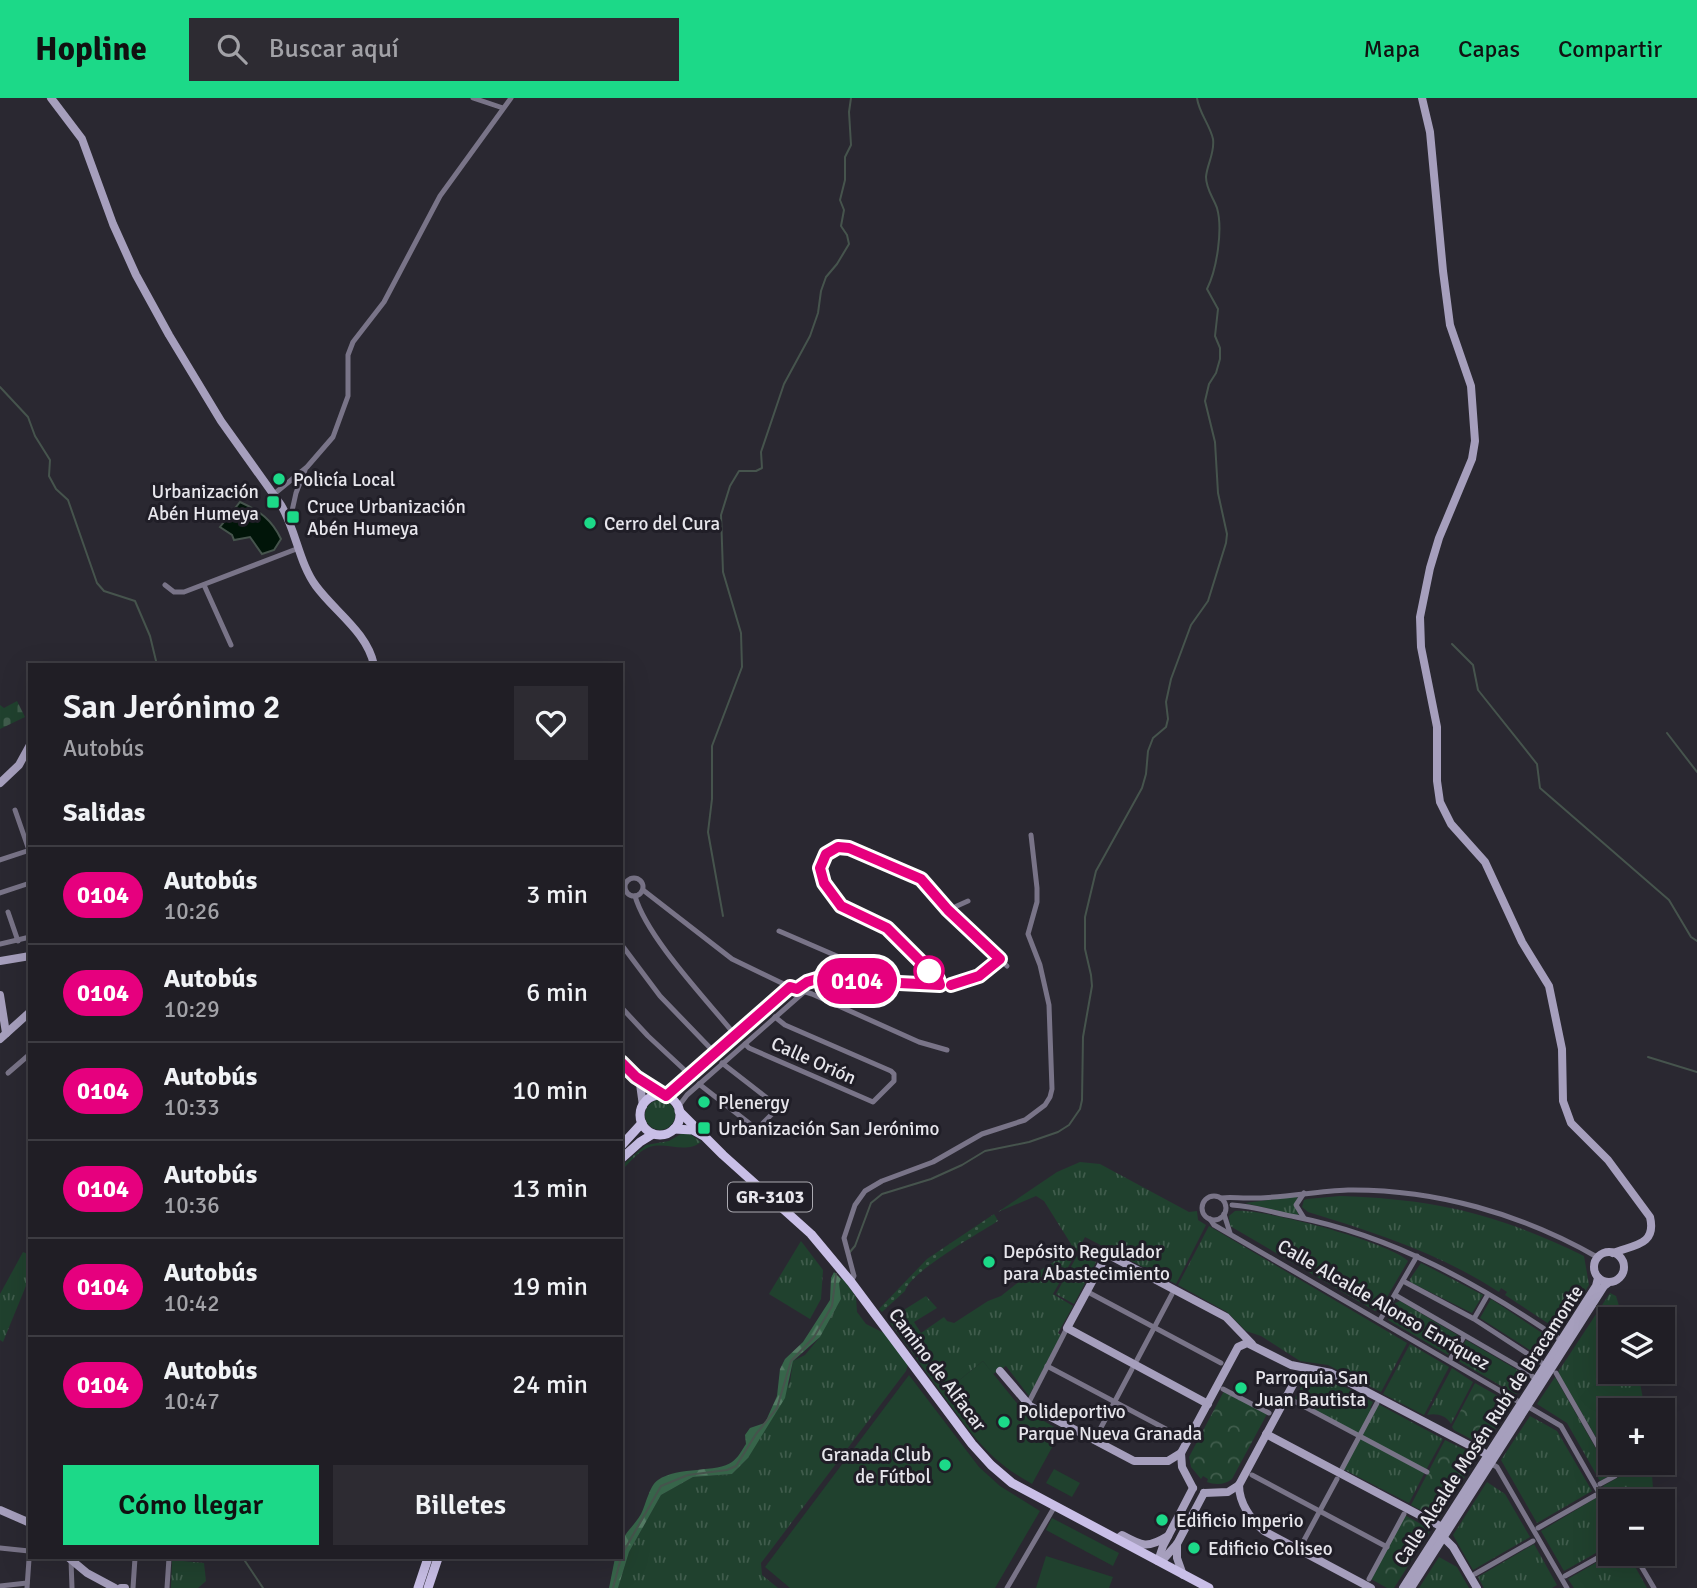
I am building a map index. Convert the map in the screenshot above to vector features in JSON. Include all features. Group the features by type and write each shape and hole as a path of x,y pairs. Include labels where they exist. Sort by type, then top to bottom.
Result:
{"main road":[{"path":"653,1134 642,1123 641,1111 651,1098 664,1096"},
{"name":"GR-3103","path":"664,1096 704,1135"},
{"path":"674,1129 678,1123 679,1109"},
{"path":"623,1144 642,1123"},
{"path":"623,1157 653,1134 664,1134 674,1129 693,1130 704,1135"},
{"name":"Camino de Alfacar","path":"704,1135 799,1222 850,1282 981,1455 1012,1483 1209,1588"},
{"path":"418,1588 428,1559"},
{"path":"428,1588 438,1559"}],"street":[{"path":"51,98 82,139 100,194 117,234 169,335 221,421 290,520 316,586 362,637 374,663"},
{"path":"473,98 503,108"},
{"path":"274,494 307,467 337,431 348,396 348,355 353,342 384,302 434,204 511,98"},
{"path":"1422,98 1430,132 1450,325 1471,386 1475,441 1472,459 1439,538 1420,617 1421,647 1439,739 1438,792 1443,811 1451,824 1482,855 1522,942 1549,986 1562,1049 1563,1101 1571,1123 1608,1160 1650,1217 1653,1226 1650,1235 1640,1244 1597,1257 1594,1267 1598,1278 1608,1283 1620,1277 1625,1255 1631,1247"},
{"path":"290,520 296,493 307,467"},
{"path":"165,585 174,592 184,592 299,548"},
{"path":"204,585 231,645"},
{"path":"0,783 19,765 28,748"},
{"path":"15,810 28,848"},
{"path":"23,832 28,830"},
{"path":"850,1282 854,1276 845,1248 845,1229 855,1205 872,1185 933,1162 982,1134 1025,1120 1051,1097 1049,1005 1040,965 1028,934 1037,902 1031,835"},
{"path":"940,985 938,979 887,928 837,902 822,879 821,863 826,854 834,848 849,848 915,875 1007,966"},
{"path":"0,860 28,851"},
{"path":"635,896 623,888 628,880 637,878 642,882 643,890 733,959 790,987 919,1042 947,1050"},
{"path":"0,893 28,884"},
{"path":"635,896 643,890"},
{"path":"635,896 642,914 664,947 744,1044"},
{"path":"948,910 968,901"},
{"path":"8,912 18,941"},
{"path":"779,931 860,966 878,969 888,977 888,982"},
{"path":"0,944 28,938"},
{"path":"623,947 660,996 715,1053"},
{"path":"0,961 28,956"},
{"path":"797,989 811,979 951,985 970,981 1000,959"},
{"path":"664,1096 790,987"},
{"path":"679,1109 687,1094 804,992"},
{"path":"0,995 3,1036"},
{"path":"623,1009 690,1075"},
{"path":"3,1036 28,1014"},
{"name":"Calle Orión","path":"744,1044 873,1102 894,1081 895,1077 891,1071 785,1025 775,1017"},
{"path":"736,1035 744,1036 744,1044"},
{"path":"8,1073 28,1056"},
{"path":"699,1084 757,1128 777,1107 722,1063"},
{"name":"GR-3103","path":"623,1064 636,1077 664,1096"},
{"path":"636,1077 642,1090 643,1106"},
{"path":"678,1085 687,1094"},
{"path":"1248,1198 1229,1206 1217,1219 1210,1219 1203,1213 1203,1202 1212,1196 1248,1198 1375,1191 1445,1199 1526,1223 1597,1257"},
{"path":"1304,1193 1296,1205 1304,1217"},
{"path":"1221,1198 1229,1206 1250,1206 1304,1217 1357,1233 1417,1256 1489,1293 1561,1340"},
{"path":"1224,1214 1230,1233"},
{"name":"Calle Alcalde Alonso Enríquez","path":"1210,1219 1214,1225 1561,1426 1598,1491"},
{"path":"1613,1253 1618,1255 1623,1263"},
{"path":"1380,1320 1417,1256"},
{"path":"1030,1400 1105,1257 1226,1317 1252,1344 1292,1365 1331,1373 1489,1459 1497,1467 1567,1588"},
{"name":"Calle Alcalde Mosén Rubí de Bracamonte","path":"1524,1404 1545,1365 1596,1286 1598,1278"},
{"path":"1403,1281 1474,1319 1545,1365"},
{"name":"Calle Alcalde Mosén Rubí de Bracamonte","path":"1411,1588 1524,1404 1608,1283"},
{"path":"1087,1291 1221,1363"},
{"path":"1137,1360 1172,1294"},
{"path":"1395,1295 1536,1380"},
{"path":"1475,1317 1487,1296"},
{"path":"1067,1328 1208,1404"},
{"path":"1236,1329 1238,1347"},
{"path":"1451,1358 1463,1338"},
{"path":"1168,1461 1181,1453 1238,1347 1252,1344"},
{"path":"1292,1365 1296,1379"},
{"path":"1047,1366 1181,1437"},
{"path":"1097,1435 1132,1369"},
{"path":"1181,1453 1182,1468 1194,1500 1228,1492 1239,1485 1296,1379 1311,1370"},
{"path":"1000,1371 1022,1399 1039,1411 1134,1461 1168,1461 1182,1468"},
{"path":"1556,1373 1615,1476 1600,1484"},
{"path":"1223,1389 1269,1413"},
{"path":"1292,1400 1427,1472"},
{"path":"1342,1469 1377,1403"},
{"path":"1266,1434 1442,1527"},
{"name":"Calle Alcalde Mosén Rubí de Bracamonte","path":"1403,1588 1489,1459"},
{"path":"1252,1475 1387,1547"},
{"path":"1302,1544 1337,1479"},
{"path":"1239,1485 1241,1500 1264,1531 1370,1584 1404,1514"},
{"path":"1159,1562 1168,1536 1192,1492"},
{"path":"1228,1492 1241,1500"},
{"path":"1538,1528 1596,1495"},
{"path":"1159,1562 1177,1544 1202,1497"},
{"path":"1007,1588 1055,1506"},
{"path":"0,1510 28,1522"},
{"path":"1117,1539 1122,1535 1149,1545 1168,1536"},
{"path":"1443,1537 1453,1547 1477,1588"},
{"path":"1475,1574 1533,1541"},
{"path":"1177,1544 1177,1558 1183,1574"},
{"path":"0,1548 28,1550"},
{"path":"1565,1576 1598,1558"},
{"path":"0,1586 27,1585 28,1559"},
{"path":"70,1559 72,1588"},
{"path":"71,1559 97,1584 115,1588"},
{"path":"134,1588 135,1559"},
{"path":"167,1588 169,1559"},
{"path":"1641,1566 1654,1588"}],"green space":[{"path":"17,701 25,717 0,729 0,705 4,708"},
{"path":"660,1100 666,1101 674,1109 674,1121 666,1129 660,1130 654,1129 646,1121 645,1115 646,1109 654,1101"},
{"path":"681,1134 690,1134 701,1142 695,1146 681,1148 647,1148 623,1169 623,1164 646,1145 669,1141"},
{"path":"1080,1162 1100,1164 1189,1212 1197,1211 1198,1220 1206,1225 1176,1284 1085,1237 1053,1294 1073,1306 1029,1396 1006,1366 993,1374 983,1361 942,1394 916,1358 918,1356 915,1356 888,1320 926,1296 937,1308 914,1322 921,1333 944,1317 954,1323 1066,1254 1069,1257 1071,1244 1044,1201 1036,1196 998,1212 1057,1172"},
{"path":"1298,1196 1295,1207 1299,1216 1245,1203"},
{"path":"1340,1196 1436,1205 1523,1229 1584,1256 1589,1285 1561,1328 1555,1328 1505,1295 1507,1292 1501,1288 1499,1292 1430,1255 1308,1212 1302,1207 1307,1199"},
{"path":"1235,1211 1271,1215 1325,1228 1377,1245 1408,1261 1380,1309 1375,1311 1230,1226 1229,1216"},
{"path":"994,1214 998,1221 932,1264 882,1312 879,1309 927,1259"},
{"path":"1209,1226 1407,1343 1381,1392 1328,1365 1300,1361 1261,1336 1246,1331 1227,1312 1178,1285"},
{"path":"801,1241 823,1270 821,1299 810,1319 769,1294"},
{"path":"23,1252 28,1254 28,1281 3,1342 0,1340 0,1294"},
{"path":"1077,1256 1096,1262 1074,1304 1056,1294"},
{"path":"1421,1263 1483,1295 1472,1313 1410,1282"},
{"path":"834,1272 841,1279 841,1299 820,1337 793,1361 785,1398 748,1458 732,1474 693,1477 661,1495 629,1552 618,1588 609,1588 615,1559 623,1559 624,1537 641,1514 655,1483 676,1473 732,1462 746,1444 745,1435 750,1428 765,1423 777,1396 780,1369 785,1359 803,1342 830,1300 831,1278"},
{"path":"842,1277 856,1297 857,1312 866,1324 884,1333 908,1364 906,1371 761,1563 762,1575 778,1588 618,1588 629,1552 661,1495 693,1477 732,1474 748,1458 790,1382 793,1361 805,1355 820,1337 841,1299 839,1283"},
{"path":"1610,1293 1616,1296 1619,1307 1601,1307"},
{"path":"1491,1299 1551,1339 1541,1357 1480,1318"},
{"path":"1400,1301 1459,1336 1448,1355 1388,1320 1395,1303"},
{"path":"1598,1311 1598,1384 1640,1384 1643,1398 1598,1398 1598,1440 1558,1372"},
{"path":"1466,1340 1526,1375 1528,1379 1519,1393 1515,1394 1455,1359"},
{"path":"1410,1344 1449,1367 1424,1415 1383,1394"},
{"name":"Polideportivo Parque Nueva Granada","path":"983,1361 1020,1407 1061,1431 1032,1484 1016,1475 992,1455 942,1394"},
{"path":"1452,1368 1473,1382 1451,1424 1441,1415 1427,1415"},
{"path":"909,1375 979,1467 1000,1486 1040,1511 995,1588 790,1588 765,1567"},
{"path":"1313,1376 1328,1378 1373,1402 1359,1434 1294,1400 1305,1380"},
{"path":"1555,1377 1598,1452 1598,1475 1611,1475 1600,1481 1567,1423 1537,1404"},
{"path":"1475,1383 1512,1404 1484,1446 1452,1427"},
{"path":"1224,1391 1267,1414 1232,1479 1213,1484 1207,1482 1208,1479 1203,1476 1201,1479 1191,1467 1189,1457"},
{"path":"1378,1404 1443,1439 1426,1470 1361,1435"},
{"path":"1530,1416 1557,1431 1592,1491 1537,1523 1501,1460"},
{"path":"1360,1438 1425,1472 1409,1503 1343,1469"},
{"path":"1445,1440 1478,1456 1438,1519 1411,1505"},
{"path":"1054,1469 1080,1483 1072,1497 1046,1483"},
{"path":"1618,1475 1652,1475 1653,1489 1605,1489 1603,1486 1619,1477"},
{"path":"1487,1482 1505,1494 1530,1537 1473,1570 1453,1535"},
{"path":"1596,1498 1598,1502 1598,1552 1564,1571 1541,1531"},
{"path":"1405,1515 1431,1530 1394,1588 1387,1588 1371,1579"},
{"path":"1052,1518 1119,1553 1113,1566 1046,1530"},
{"path":"1534,1544 1557,1585 1552,1588 1484,1588 1478,1577"},
{"path":"1046,1556 1113,1577 1109,1588 1036,1588"},
{"path":"1439,1557 1457,1567 1469,1588 1419,1588"},
{"path":"172,1560 204,1563 206,1581 198,1588 171,1588"},
{"path":"1598,1562 1598,1566 1635,1566 1647,1588 1574,1588 1568,1579"}],"shaded area":[{"path":"240,502 274,526 281,539 274,550 262,554 250,537 234,540 232,535 220,527"}],"waterway":[{"path":"723,916 708,832 712,799 712,746 742,667 741,633 723,572 721,515 730,486 739,471 756,471 762,468 761,452 784,384 810,336 826,277 849,244 841,226 844,210 840,200 845,180 845,157 851,145 851,98"},
{"path":"849,1253 855,1246 871,1203 882,1194 931,1179 985,1151 1029,1142 1058,1132 1069,1125 1080,1109 1083,1037 1092,986 1085,949 1085,917 1096,871 1142,788 1153,738 1166,727 1166,702 1171,679 1191,625 1208,601 1226,543 1227,534 1218,493 1215,442 1205,401 1220,359 1220,348 1215,336 1218,309 1207,289 1216,260 1219,217 1206,181 1213,139 1197,98"},
{"path":"0,387 28,417 35,436 50,460 49,476 56,489 68,500 97,583 104,591 135,601 150,636 157,663"},
{"path":"1452,644 1473,665 1478,690 1537,764 1540,788 1669,900 1691,937 1697,941"},
{"path":"1667,733 1697,772"},
{"path":"1648,1057 1697,1072"},
{"path":"623,1552 661,1486 688,1475 727,1470 736,1466 756,1434 777,1408 791,1361 814,1337 832,1306 836,1274"},
{"path":"244,1559 263,1588"},
{"path":"613,1588 621,1559"}],"bus line":[{"name":"0104","path":"623,1064 636,1077 666,1096 790,987 797,989 811,979 940,985 938,979 887,928 837,902 822,879 820,868 826,854 838,847 849,848 921,879 948,910 1000,959 970,981 951,985"}],"place":[{"name":"Policía Local","path":"279,479"},
{"name":"Urbanización Abén Humeya","path":"273,502"},
{"name":"Cruce Urbanización Abén Humeya","path":"293,517"},
{"name":"Cerro del Cura","path":"590,523"},
{"name":"Plenergy","path":"704,1102"},
{"name":"Urbanización San Jerónimo","path":"704,1128"},
{"name":"Depósito Regulador para Abastecimiento","path":"989,1262"},
{"name":"Parroquia San Juan Bautista","path":"1241,1388"},
{"name":"Polideportivo Parque Nueva Granada","path":"1004,1422"},
{"name":"Granada Club de Fútbol","path":"945,1465"},
{"name":"Edificio Imperio","path":"1162,1520"},
{"name":"Edificio Coliseo","path":"1194,1548"}]}
